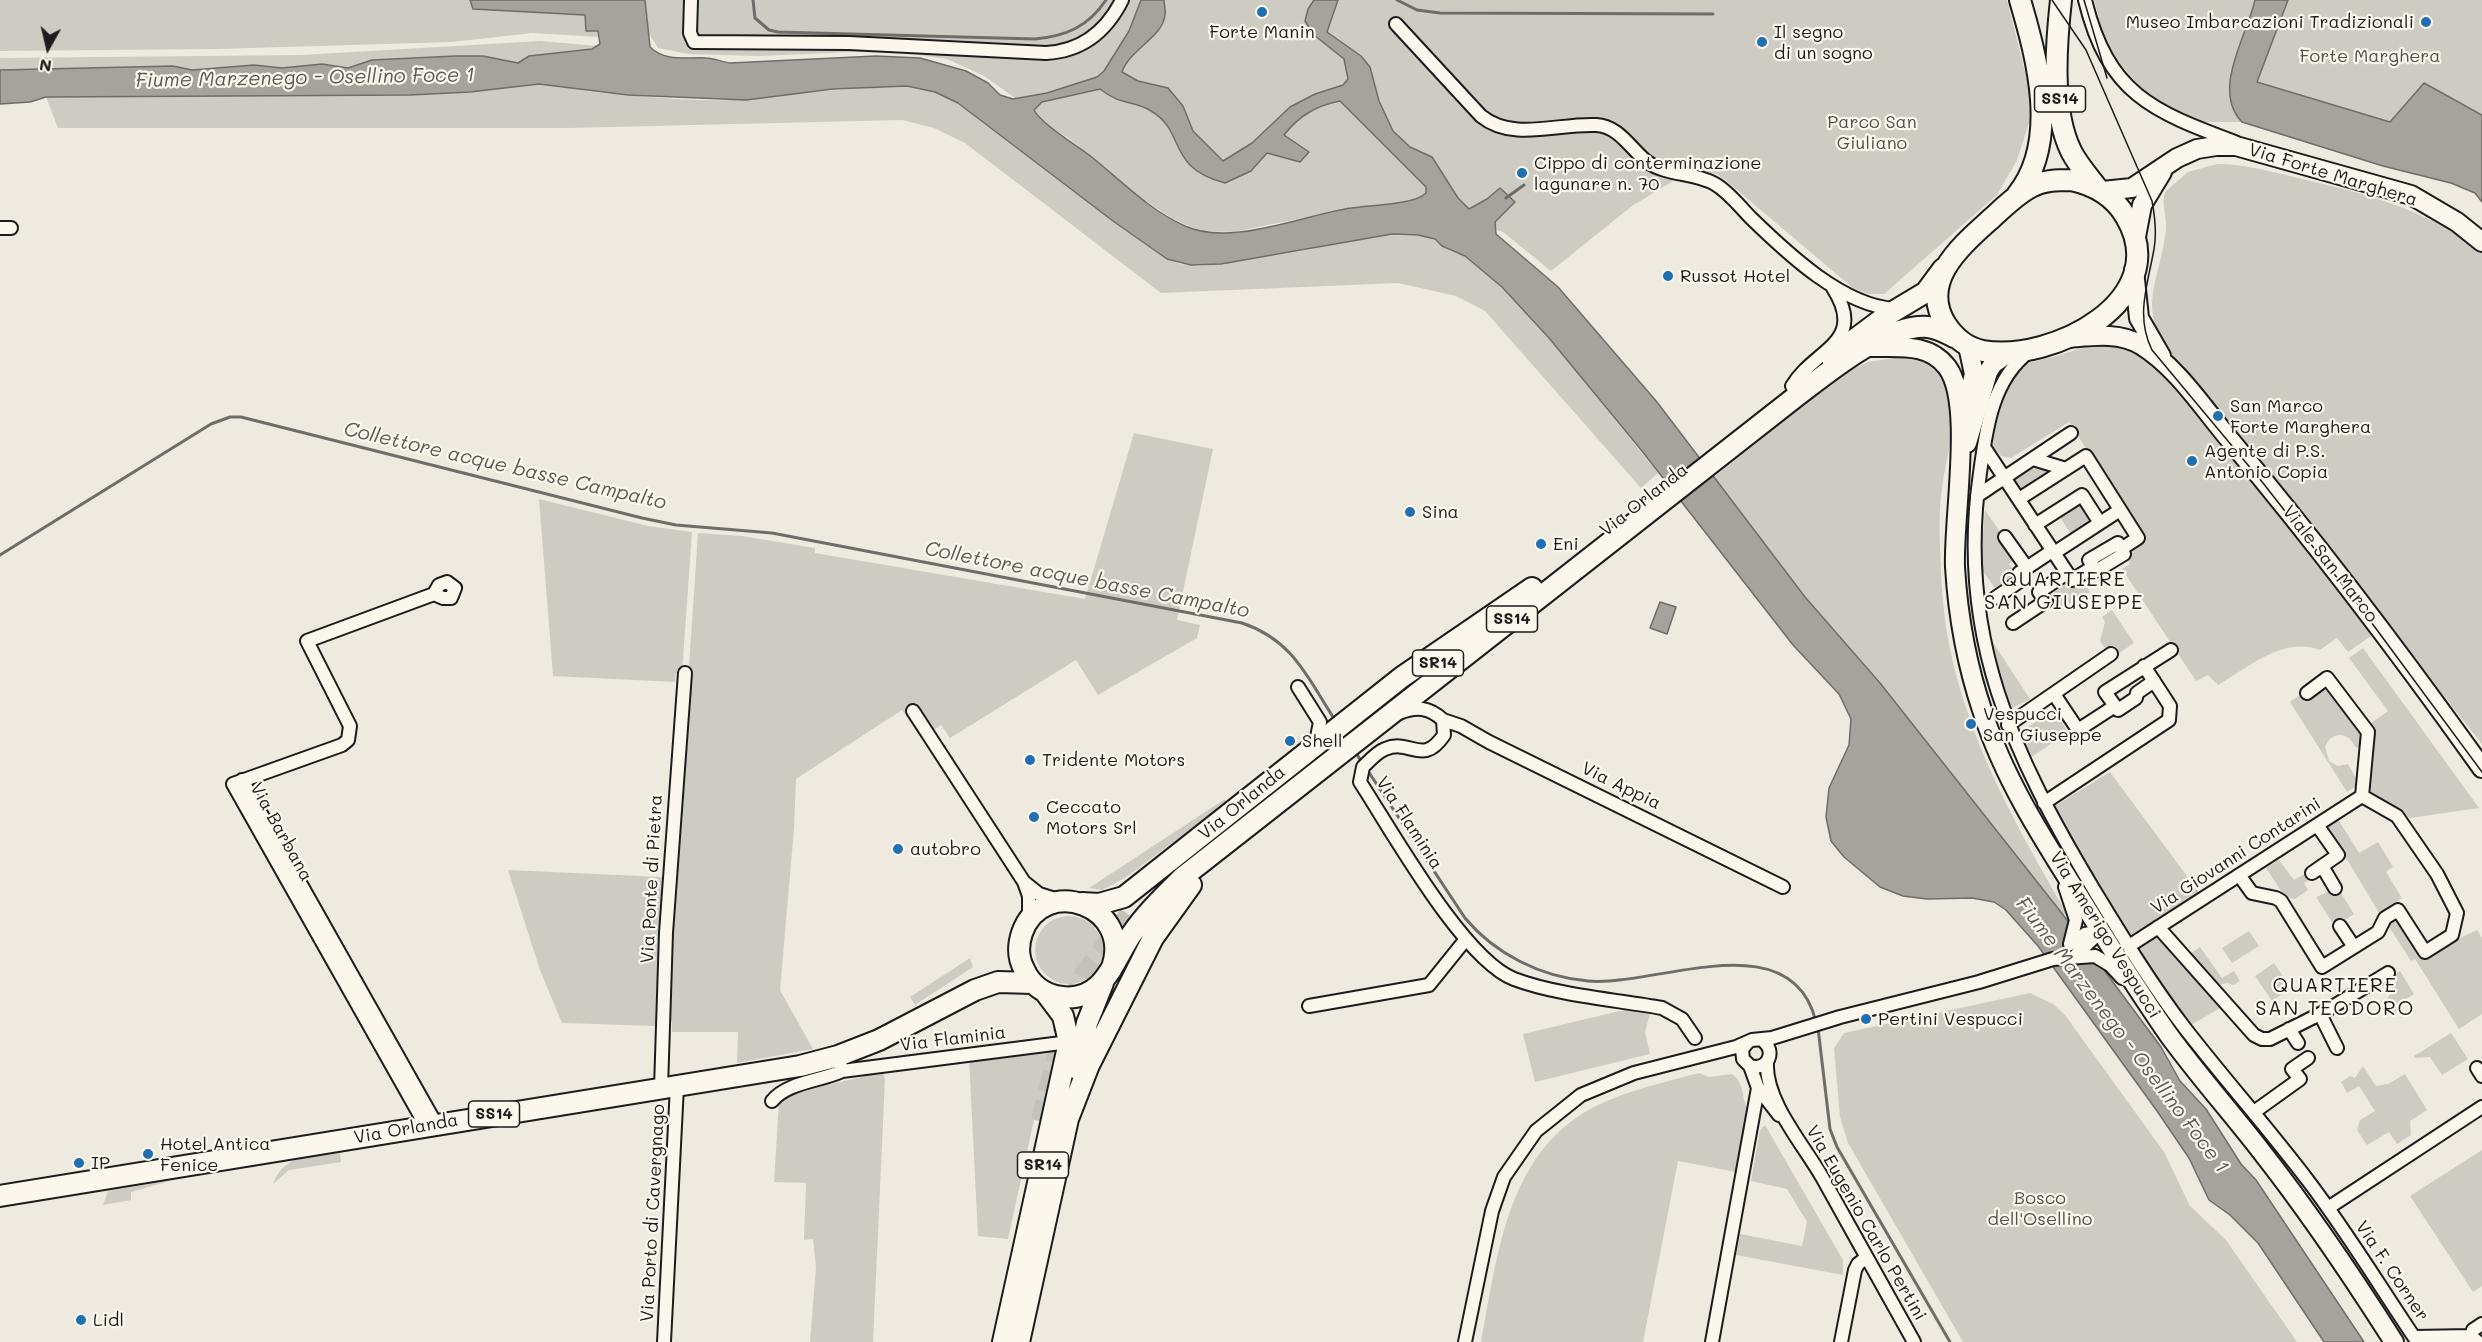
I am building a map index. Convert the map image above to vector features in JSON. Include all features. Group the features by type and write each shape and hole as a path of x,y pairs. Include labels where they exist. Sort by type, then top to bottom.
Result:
{"main road":[{"name":"SS14","path":"1943,269 1957,251 2015,197 2025,183 2033,165 2041,102 2036,56 2020,0"},
{"name":"SS14","path":"2061,0 2056,61 2065,134 2075,158 2100,190"},
{"name":"Via Forte Marghera","path":"2100,190 2132,188 2189,152 2216,146 2256,150 2411,195 2457,222 2482,242"},
{"name":"Via Forte Marghera","path":"2135,242 2142,205 2156,179 2173,160"},
{"path":"2015,197 2032,186 2049,181 2071,180 2100,190 2125,214 2135,242 2134,270"},
{"path":"1943,269 1938,280 1940,315 1961,342"},
{"name":"Via Orlanda","path":"1356,727 1378,725 1432,683 1792,386 1926,292 1943,269"},
{"name":"SS14","path":"1961,342 1981,351 2020,352 2070,338 2094,324 2116,303 2134,270"},
{"name":"Viale San Marco","path":"2134,270 2139,318 2168,367 2265,482 2348,586 2482,768"},
{"name":"Via Orlanda","path":"1716,451 1835,367 1886,336 1913,328 1933,328 1961,342"},
{"name":"Viale San Marco","path":"2070,338 2108,336 2124,338 2141,345 2168,367"},
{"name":"Via Amerigo Vespucci","path":"1960,431 1974,374 1961,342"},
{"name":"Via Amerigo Vespucci","path":"1870,347 1911,347 1929,352 1940,359 1952,375 1959,392 1959,471 1954,546 1956,584 1964,644 1975,689 1995,746 2092,936 2302,1205 2394,1342"},
{"name":"Via Amerigo Vespucci","path":"1959,471 1993,364 2020,352"},
{"name":"Via Orlanda","path":"1069,902 1099,904 1124,897 1332,741 1356,727 1456,638 1519,598 1658,497"},
{"path":"1129,915 1178,868 1332,741"},
{"name":"Via Orlanda","path":"1234,840 1332,741"},
{"name":"SS14","path":"1039,988 1060,997 1076,997 1091,992 1107,976 1131,935 1160,901 1184,877 1234,840"},
{"name":"SR14","path":"1019,1342 1068,1119 1089,1065 1153,938 1190,886 1234,840"},
{"name":"SS14","path":"1019,950 1022,935 1029,921 1047,906 1069,902"},
{"path":"1069,902 1099,913 1113,932 1116,948 1107,976"},
{"path":"1019,950 1024,971 1039,988"},
{"name":"Via Orlanda","path":"975,990 1011,963 1019,950"},
{"name":"SR14","path":"1068,1119 1068,1106 1087,1023 1107,976"},
{"name":"Via Orlanda","path":"0,1196 94,1183 669,1087 773,1071 840,1064 887,1036 975,990 998,982 1039,988"},
{"name":"SR14","path":"1003,1342 1069,1042 1063,1016 1039,988"},
{"name":"SR14","path":"992,1342 1041,1121"}],"street":[{"path":"692,0 690,33 694,42 849,43 1046,53 1065,51 1086,43 1111,19 1122,0"},
{"path":"2085,0 2091,25 2103,52 2131,90 2169,117 2256,150"},
{"path":"1396,24 1488,122 1512,130 1597,125 1609,128 1647,161 1661,169 1716,184 1755,222 1833,287 1866,304 1899,309"},
{"path":"1792,386 1798,376 1829,351 1839,338 1844,320 1844,308 1833,287"},
{"path":"2020,352 2002,379 1984,447 1977,496 1974,566 1980,620 1993,684 2008,725 2044,803 2129,946 2184,1027 2254,1112 2328,1208 2482,1107"},
{"path":"1977,496 2071,433"},
{"path":"1984,447 2072,580 2093,567 2096,571 2124,554 2121,549 2138,538 2086,456 2019,499"},
{"path":"2033,459 2066,469"},
{"path":"2035,525 2082,495 2100,523"},
{"path":"1995,598 2023,579 2019,573 2120,510"},
{"path":"2005,537 2027,568"},
{"path":"2013,623 2046,601 2039,592 2067,573"},
{"name":"Via Barbana","path":"431,1125 242,780 342,745 348,740 350,726 307,641 434,594"},
{"path":"2154,681 2137,693 2136,698 2118,710 2106,692 2171,650"},
{"path":"2008,725 2111,654"},
{"path":"2044,803 2169,720 2170,706 2144,666"},
{"name":"Via Ponte di Pietra","path":"669,1087 666,933 685,673"},
{"path":"2239,875 2252,893 2277,898 2280,901 2322,967 2378,932 2385,918 2398,910 2425,952 2452,935 2457,913 2437,874 2397,816 2362,796 2368,732 2327,678 2307,693"},
{"name":"Via Flaminia","path":"1432,683 1431,703 1438,715 1444,735 1433,749 1425,752 1397,747 1385,749 1363,767 1360,783 1466,939 1489,964 1515,979 1662,1008 1682,1019 1695,1038"},
{"path":"1298,687 1332,741"},
{"path":"2054,694 2078,730 2115,706"},
{"path":"1378,725 1407,710 1424,708 1438,715"},
{"name":"Via Orlanda","path":"913,711 1024,882 1029,896 1029,921"},
{"name":"Via Appia","path":"1438,715 1783,887"},
{"name":"Via Giovanni Contarini","path":"2129,946 2362,796"},
{"path":"2027,811 2073,904 2076,920 2073,950"},
{"path":"2317,825 2338,855 2317,869 2335,888"},
{"name":"Via Orlanda","path":"1024,882 1039,894 1069,902"},
{"path":"2340,926 2354,947"},
{"path":"2158,927 2254,1035 2262,1039 2270,1038 2320,1014 2388,973"},
{"path":"1465,1342 1496,1196 1514,1160 1536,1131 1590,1090 1634,1073 2031,968 2073,950 2092,936"},
{"path":"1309,1006 1429,985 1466,939"},
{"path":"2073,950 2095,956 2118,973 2170,1037"},
{"path":"2320,1014 2337,1048"},
{"path":"2289,1029 2298,1043"},
{"path":"1705,1055 1759,1068 1797,1030"},
{"path":"1762,1040 1769,1047 1769,1059"},
{"name":"Via Flaminia","path":"772,1101 786,1089 827,1078 840,1064 889,1065 1069,1042"},
{"path":"1748,1042 1742,1053 1748,1065"},
{"path":"2254,1112 2300,1080 2292,1069 2308,1058"},
{"name":"Via Eugenio Carlo Pertini","path":"1769,1059 1767,1077 1770,1098"},
{"name":"Via Eugenio Carlo Pertini","path":"1748,1065 1758,1088 1770,1098 1820,1175 1914,1342"},
{"name":"Via Porto di Cavergnago","path":"664,1342 669,1087"},
{"path":"1712,1342 1758,1088"},
{"path":"1750,1132 1770,1098"},
{"name":"Via F. Corner","path":"2328,1208 2414,1337 2475,1339 2473,1330 2482,1324"},
{"path":"1841,1342 1855,1270 1866,1258"}],"green space":[{"path":"0,0 470,0 474,9 585,15 598,31 599,37 532,33 452,42 217,49 0,51"},
{"name":"Parco San Giuliano","path":"645,0 2007,0 2029,87 2030,120 2017,160 1997,195 1884,294 1869,294 1853,288 1724,179 1716,174 1693,169 1632,206 1551,271 1503,232 1432,209 1361,206 1234,232 1200,231 1173,219 1134,193 1070,139 1047,125 1035,112 984,76 947,59 904,53 855,52 758,56 688,54 658,48 647,31"},
{"path":"2094,0 2255,0 2248,29 2236,57 2235,114 2242,122 2197,122 2157,103 2144,92 2106,46"},
{"name":"Forte Marghera","path":"2288,0 2482,0 2482,115 2424,83 2390,122 2256,81"},
{"path":"540,41 598,46 578,52 536,56 518,63 483,56 455,56 372,60 348,68 322,64 282,68 254,65 192,70 173,66 0,70 0,58 302,55"},
{"path":"539,84 603,93 711,100 887,86 907,86 935,92 958,103 1113,221 1167,259 1180,264 1201,266 1221,264 1308,250 1376,235 1428,236 1450,251 1465,256 1502,287 1549,338 1658,473 1641,488 1485,311 1456,296 1398,283 1161,293 965,143 934,128 902,120 569,128 58,128 46,97 410,95 469,92"},
{"path":"2217,164 2260,169 2374,198 2441,225 2482,253 2482,744 2172,357 2161,339 2152,308 2166,229 2165,192 2188,172"},
{"path":"2111,341 2152,356 2375,633 2348,652 2337,638 2320,650 2293,647 2267,655 2218,685 2208,675 2196,681 2122,569 2130,564 2125,557 2146,542 2069,422 2011,458 2001,456 1990,443 2004,387 2023,363"},
{"path":"1907,356 1929,363 1942,373 1953,404 1952,433 1941,499 1940,530 1945,618 1953,663 1981,749 2020,831 2066,912 2064,916 2039,886 2008,871 1880,683 1805,597 1714,477 1843,374 1868,362"},
{"path":"1134,433 1213,449 1177,620 1200,625 1197,638 1098,695 1076,660 950,738 941,725 921,738 902,710 796,779 780,990 813,1049 737,1063 738,1032 672,1032 672,1021 667,1020 669,963 698,533 742,536 815,548 815,553 1085,599"},
{"path":"2033,464 2046,468 2044,479 2022,494 2013,477"},
{"path":"2081,498 2096,522 2073,537 2057,513"},
{"path":"539,499 648,526 692,532 682,673 676,673 675,682 553,676"},
{"path":"1985,510 2018,558 2009,564 2018,577 1997,591 1980,567"},
{"path":"2066,577 2073,587 2083,581 2090,592 2061,608 2056,600 2050,604 2042,592"},
{"path":"2112,610 2134,643 2112,658 2100,641 2105,622 2102,617"},
{"path":"1992,641 2030,699 2010,709 1990,643"},
{"path":"2363,648 2479,808 2410,818 2375,798 2365,783 2367,726 2388,711 2349,658"},
{"path":"2326,686 2361,734 2359,748 2355,747 2349,738 2340,735 2331,738 2325,747 2329,761 2338,766 2348,764 2357,780 2356,786 2347,792 2290,702 2300,695 2305,702"},
{"path":"2053,710 2068,732 2030,758 2019,733"},
{"path":"2110,772 2201,895 2149,928 2147,925 2130,935 2052,808"},
{"path":"1225,799 1227,802 1125,878 1102,890 1089,888"},
{"path":"2336,816 2359,853 2378,842 2393,867 2386,872 2402,898 2391,905 2393,909 2381,916 2325,823"},
{"path":"2279,860 2294,880 2310,871 2314,877 2304,883 2308,890 2295,899 2285,897 2266,868"},
{"path":"508,870 662,877 664,879 656,1026 562,1023 540,970"},
{"path":"2338,888 2354,914 2335,927 2316,897"},
{"path":"1062,916 1076,916 1088,921 1098,931 1103,950 1098,969 1088,979 1076,984 1062,984 1050,979 1040,969 1035,957 1035,943 1040,931 1050,921"},
{"path":"2395,916 2421,956 2477,930 2482,938 2482,1014 2459,1029 2415,959 2411,961 2386,922"},
{"path":"2249,931 2259,946 2232,963 2222,948"},
{"path":"2157,936 2222,1007 2189,1026 2138,949"},
{"path":"2200,947 2222,978 2234,971 2240,981 2234,985 2227,983 2219,985 2190,954"},
{"path":"970,958 973,967 915,1005 910,997"},
{"path":"2274,963 2291,988 2272,1001 2255,976"},
{"path":"2400,971 2414,994 2403,1001 2401,1014 2383,1007 2390,994 2382,982"},
{"name":"Bosco dell'Osellino","path":"2030,993 2053,1004 2065,1015 2164,1152 2190,1206 2226,1240 2297,1342 1963,1342 1848,1143 1840,1117 1834,1048 1844,1033"},
{"path":"1628,1009 1650,1014 1645,1032 1650,1054 1535,1082 1523,1034"},
{"path":"2451,1033 2468,1059 2442,1075 2430,1057 2415,1058 2414,1056"},
{"path":"1051,1048 1060,1050 1046,1122 1034,1120 1008,1239 978,1236 969,1058"},
{"path":"2363,1066 2376,1086 2388,1084 2405,1074 2427,1110 2410,1121 2411,1135 2397,1144 2389,1132 2367,1145 2357,1130 2360,1120 2375,1111 2359,1086 2347,1093 2341,1082 2350,1076 2355,1078"},
{"path":"883,1072 885,1079 873,1342 810,1342 816,1267 813,1239 804,1240 806,1183 774,1182 779,1102 801,1091"},
{"path":"1699,1073 1709,1077 1732,1074 1741,1086 1747,1108 1736,1172 1678,1161 1643,1342 1481,1342 1501,1240 1525,1176 1544,1148 1568,1124 1598,1105 1660,1083"},
{"path":"1765,1125 1843,1260 1843,1275 1736,1255 1740,1234 1802,1246 1807,1222 1787,1189 1751,1181 1760,1130"},
{"path":"2482,1150 2482,1286 2473,1292 2410,1196"},
{"path":"340,1153 341,1162 289,1170 273,1184 284,1167 300,1158"},
{"path":"173,1180 131,1192 131,1200 103,1205 108,1191"}],"water":[{"name":"Fiume Marzenego - Osellino Foce 1","path":"470,0 645,0 650,47 669,57 709,58 730,63 876,56 920,58 966,71 988,83 1000,95 1013,99 1047,93 1097,77 1104,71 1129,31 1141,0 1164,0 1165,13 1159,30 1132,56 1122,72 1138,81 1168,88 1183,106 1193,131 1223,161 1252,143 1290,107 1315,94 1343,85 1348,79 1344,59 1314,35 1305,21 1308,9 1314,0 1338,0 1327,32 1361,56 1370,67 1379,101 1393,131 1410,147 1432,157 1458,198 1469,209 1487,199 1500,188 1515,202 1495,222 1496,234 1558,287 1657,402 1805,597 1880,683 2064,916 2161,1047 2180,1081 2206,1109 2241,1164 2256,1180 2364,1342 2324,1342 2258,1243 2230,1215 2209,1200 2189,1158 2157,1111 2038,946 2006,910 1994,902 1972,898 1927,899 1903,896 1880,887 1844,857 1831,841 1826,817 1829,788 1849,745 1851,719 1839,694 1793,645 1642,451 1549,338 1502,287 1465,256 1442,246 1435,239 1418,235 1392,234 1221,264 1191,265 1167,259 1113,221 958,103 935,92 907,86 833,89 746,100 628,95 539,84 470,92 410,95 46,97 30,102 0,104 0,70 173,66 192,70 254,65 282,68 322,64 348,68 372,60 455,56 483,56 518,63 529,56 592,49 600,44 598,31 586,31 585,15 473,9","holes":["1100,89 1121,101 1139,105 1162,119 1185,159 1193,168 1225,183 1251,171 1267,153 1300,162 1309,152 1284,135 1308,113 1340,101 1426,187 1426,193 1412,200 1351,208 1267,228 1224,233 1203,232 1172,220 1160,212 1052,128 1034,110 1042,102"]},
{"path":"2255,0 2288,0 2257,82 2390,122 2424,83 2482,115 2482,202 2475,193 2451,183 2383,166 2242,122 2233,109 2230,79"},
{"path":"1660,602 1676,607 1667,634 1650,628"}],"waterway":[{"path":"753,0 755,18 769,30 778,32 1035,39 1057,35 1075,28 1092,17 1106,0"},
{"path":"1397,0 1417,10 1440,13 1713,14"},
{"path":"1506,198 1524,185"},
{"name":"Collettore acque basse Campalto","path":"0,555 211,424 230,417 241,417 676,525 772,533 1242,623 1274,639 1286,650 1307,675 1335,720"},
{"name":"Collettore acque basse Campalto","path":"1355,751 1362,763"},
{"name":"Collettore acque basse Campalto","path":"1366,768 1465,918 1490,942 1520,962 1553,975 1588,981 1616,980 1718,966 1751,966 1780,974 1802,991 1816,1022"},
{"name":"Collettore acque basse Campalto","path":"1818,1028 1830,1129 1837,1147 1950,1342"}],"tunnel":[{"path":"1041,1121 1070,1004 1084,974 1129,915"}],"tram line":[{"path":"2052,0 2086,50 2152,201 2155,237 2144,300 2144,325 2152,350 2263,483 2360,607 2482,772"},
{"path":"2084,0 2107,78"}],"place":[{"name":"Forte Manin","path":"1262,12"},
{"name":"Museo Imbarcazioni Tradizionali","path":"2426,22"},
{"name":"Il segno di un sogno","path":"1762,42"},
{"name":"Cippo di conterminazione lagunare n. 70","path":"1522,173"},
{"name":"Russot Hotel","path":"1668,276"},
{"name":"San Marco Forte Marghera","path":"2218,416"},
{"name":"Agente di P.S. Antonio Copia","path":"2192,461"},
{"name":"Sina","path":"1410,512"},
{"name":"Eni","path":"1541,544"},
{"name":"Vespucci San Giuseppe","path":"1971,724"},
{"name":"Shell","path":"1290,741"},
{"name":"Tridente Motors","path":"1030,760"},
{"name":"Ceccato Motors Srl","path":"1034,817"},
{"name":"autobro","path":"898,849"},
{"name":"Pertini Vespucci","path":"1866,1019"},
{"name":"Hotel Antica Fenice","path":"148,1154"},
{"name":"IP","path":"79,1163"},
{"name":"Lidl","path":"81,1320"}],"district":[{"name":"QUARTIERE SAN GIUSEPPE","path":"2064,592"},
{"name":"QUARTIERE SAN TEODORO","path":"2335,998"}]}
